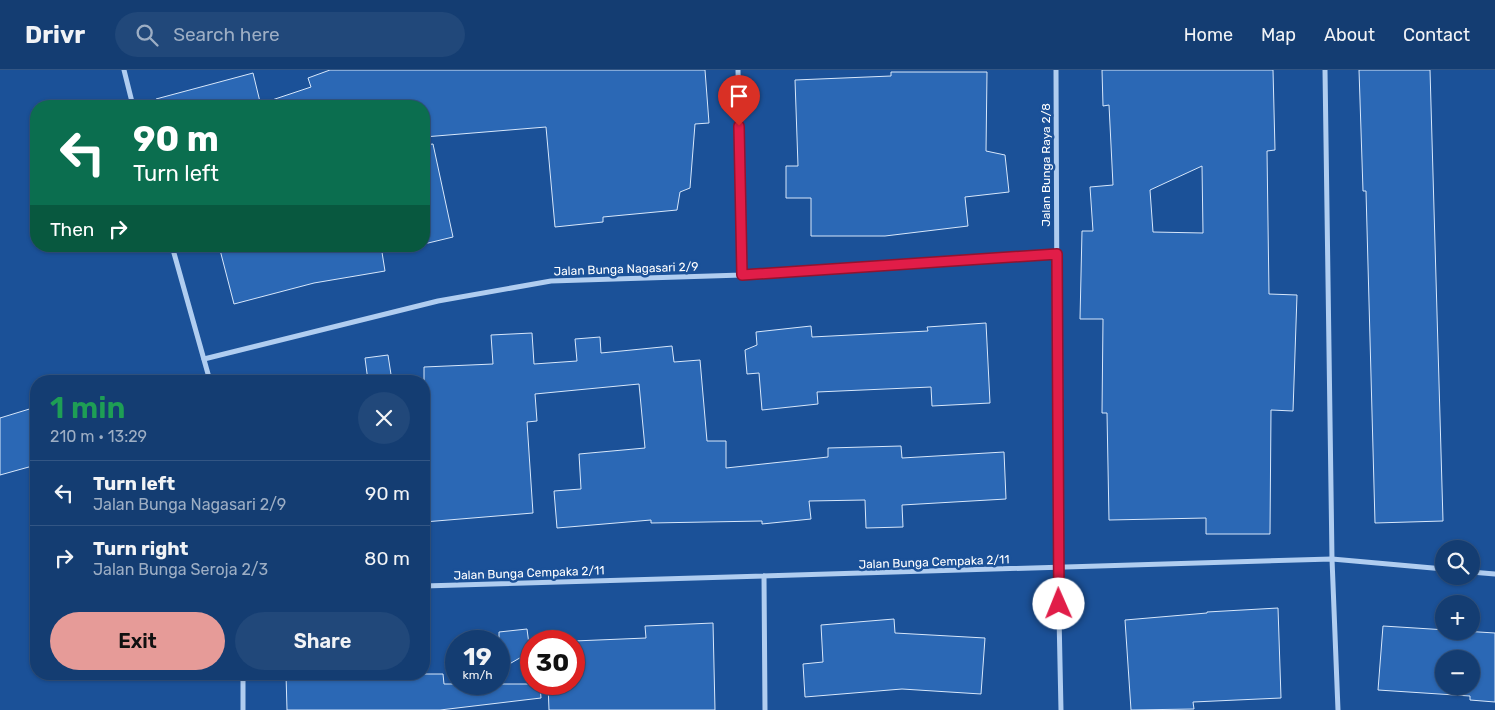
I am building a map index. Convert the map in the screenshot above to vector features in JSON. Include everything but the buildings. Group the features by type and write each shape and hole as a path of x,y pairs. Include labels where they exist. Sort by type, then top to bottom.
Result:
{"street":[{"path":"124,70 132,100"},
{"path":"738,70 742,275"},
{"name":"Jalan Bunga Raya 2/8","path":"1056,70 1058,568 1062,710"},
{"path":"1325,70 1332,559 1338,710"},
{"path":"174,252 208,375"},
{"name":"Jalan Bunga Nagasari 2/9","path":"204,359 438,300 551,281 742,275 1057,254"},
{"name":"Jalan Bunga Cempaka 2/11","path":"430,586 1332,559 1435,568"},
{"path":"1480,573 1495,574"},
{"path":"764,576 766,710"},
{"path":"243,680 243,710"}],"route":[{"path":"739,126 742,275 1057,254 1059,604"}]}
